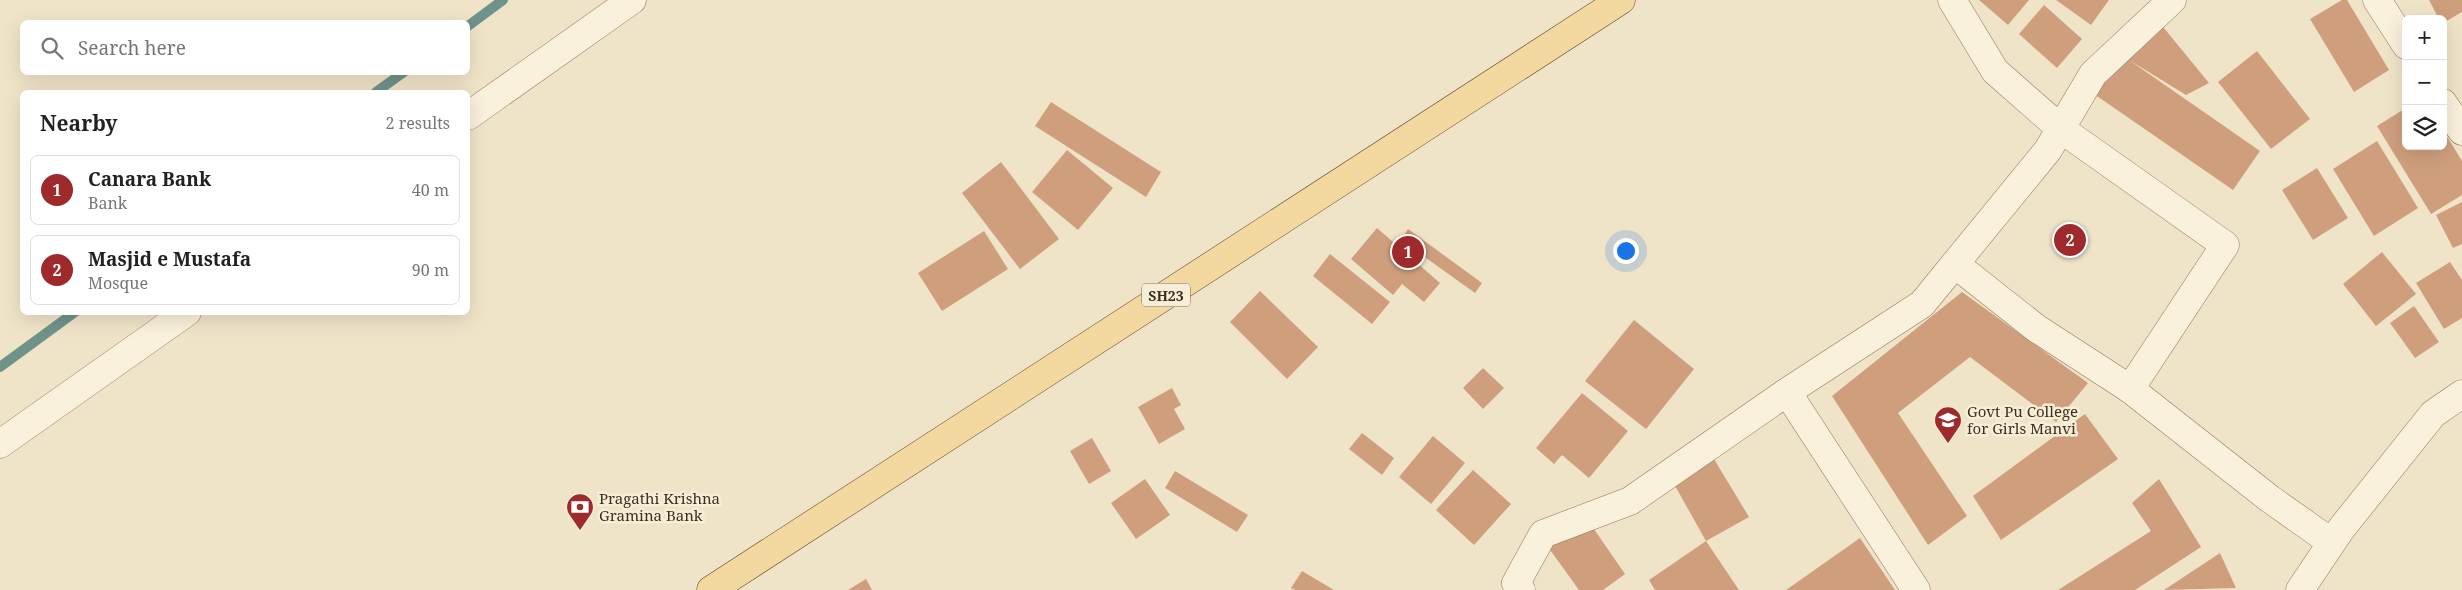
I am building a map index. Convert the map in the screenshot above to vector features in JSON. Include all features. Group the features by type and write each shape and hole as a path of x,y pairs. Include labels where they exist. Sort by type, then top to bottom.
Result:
{"main road":[{"name":"SH23","path":"711,590 1621,0"}],"street":[{"path":"470,115 632,0"},
{"path":"1952,0 1994,71 2061,129 2225,245 2130,389"},
{"path":"1521,590 1516,583 1543,534 1630,501 1787,392 1922,304 2048,150 2093,74 2172,0"},
{"path":"2377,0 2402,40"},
{"path":"2444,105 2462,131"},
{"path":"1955,264 2036,328 2130,389 2270,499 2331,542"},
{"path":"0,444 183,315"},
{"path":"1787,392 1916,590"},
{"path":"2300,590 2331,542 2433,414 2462,394"}],"building":[{"path":"1979,0 2029,0 2008,25"},
{"path":"2056,0 2109,0 2091,25"},
{"path":"2342,0 2347,0 2389,70 2354,92 2310,19"},
{"path":"2429,0 2462,0 2462,12 2447,21 2447,15 2437,15"},
{"path":"2044,5 2082,39 2057,68 2019,34"},
{"path":"2159,22 2209,83 2186,95 2129,60 2260,151 2233,190 2094,94"},
{"path":"2257,51 2310,119 2271,149 2218,82"},
{"path":"1051,102 1161,172 1146,197 1035,126"},
{"path":"2402,110 2402,150 2447,150 2447,137 2462,161 2462,195 2431,214 2377,126"},
{"path":"2377,141 2418,208 2374,236 2333,169"},
{"path":"1067,150 1113,188 1078,230 1032,192"},
{"path":"1001,162 1059,239 1020,269 962,193"},
{"path":"2317,168 2348,218 2313,240 2282,190"},
{"path":"2462,202 2462,244 2453,248 2436,215"},
{"path":"1377,228 1440,283 1424,302 1402,284 1393,295 1351,259"},
{"path":"1408,229 1482,283 1475,293 1401,240"},
{"path":"984,231 1008,269 942,311 918,273"},
{"path":"2382,252 2416,294 2376,326 2343,284"},
{"path":"1330,254 1390,302 1372,324 1313,276"},
{"path":"2450,262 2462,280 2462,318 2444,329 2416,283"},
{"path":"1260,291 1318,347 1287,379 1230,322"},
{"path":"1962,292 2088,383 2056,422 1970,357 1898,413 1967,516 1928,545 1832,396"},
{"path":"2414,306 2439,342 2415,358 2390,323"},
{"path":"1634,320 1694,369 1646,429 1585,381"},
{"path":"1483,368 1504,388 1483,409 1463,388"},
{"path":"1172,388 1181,405 1174,409 1185,429 1159,444 1138,407"},
{"path":"1582,393 1628,431 1589,478 1562,455 1554,464 1536,448"},
{"path":"2085,414 2118,459 2001,540 1973,496"},
{"path":"1362,433 1394,458 1382,475 1349,449"},
{"path":"1433,436 1465,463 1431,504 1399,477"},
{"path":"1092,438 1111,471 1089,484 1070,451"},
{"path":"1714,459 1749,517 1706,541 1674,484"},
{"path":"1473,470 1511,504 1474,545 1436,510"},
{"path":"1175,471 1248,515 1237,532 1165,488"},
{"path":"1145,479 1170,515 1136,539 1111,503"},
{"path":"2159,479 2201,547 2135,590 2058,590 2151,531 2132,503"},
{"path":"1587,519 1625,574 1603,590 1579,590 1548,547"},
{"path":"1860,538 1895,590 1786,590"},
{"path":"1706,541 1739,590 1655,590 1649,580"},
{"path":"2220,553 2236,588 2164,590"},
{"path":"1302,571 1334,590 1295,590 1291,588"},
{"path":"866,579 872,590 848,590"}],"waterway":[{"path":"470,25 503,0"},
{"path":"379,90 400,75"},
{"path":"0,367 71,315"}],"place":[{"name":"Masjid e Mustafa","path":"2070,240"},
{"name":"Canara Bank","path":"1408,252"},
{"name":"Govt Pu College for Girls Manvi","path":"1948,444"},
{"name":"Pragathi Krishna Gramina Bank","path":"580,531"}]}
